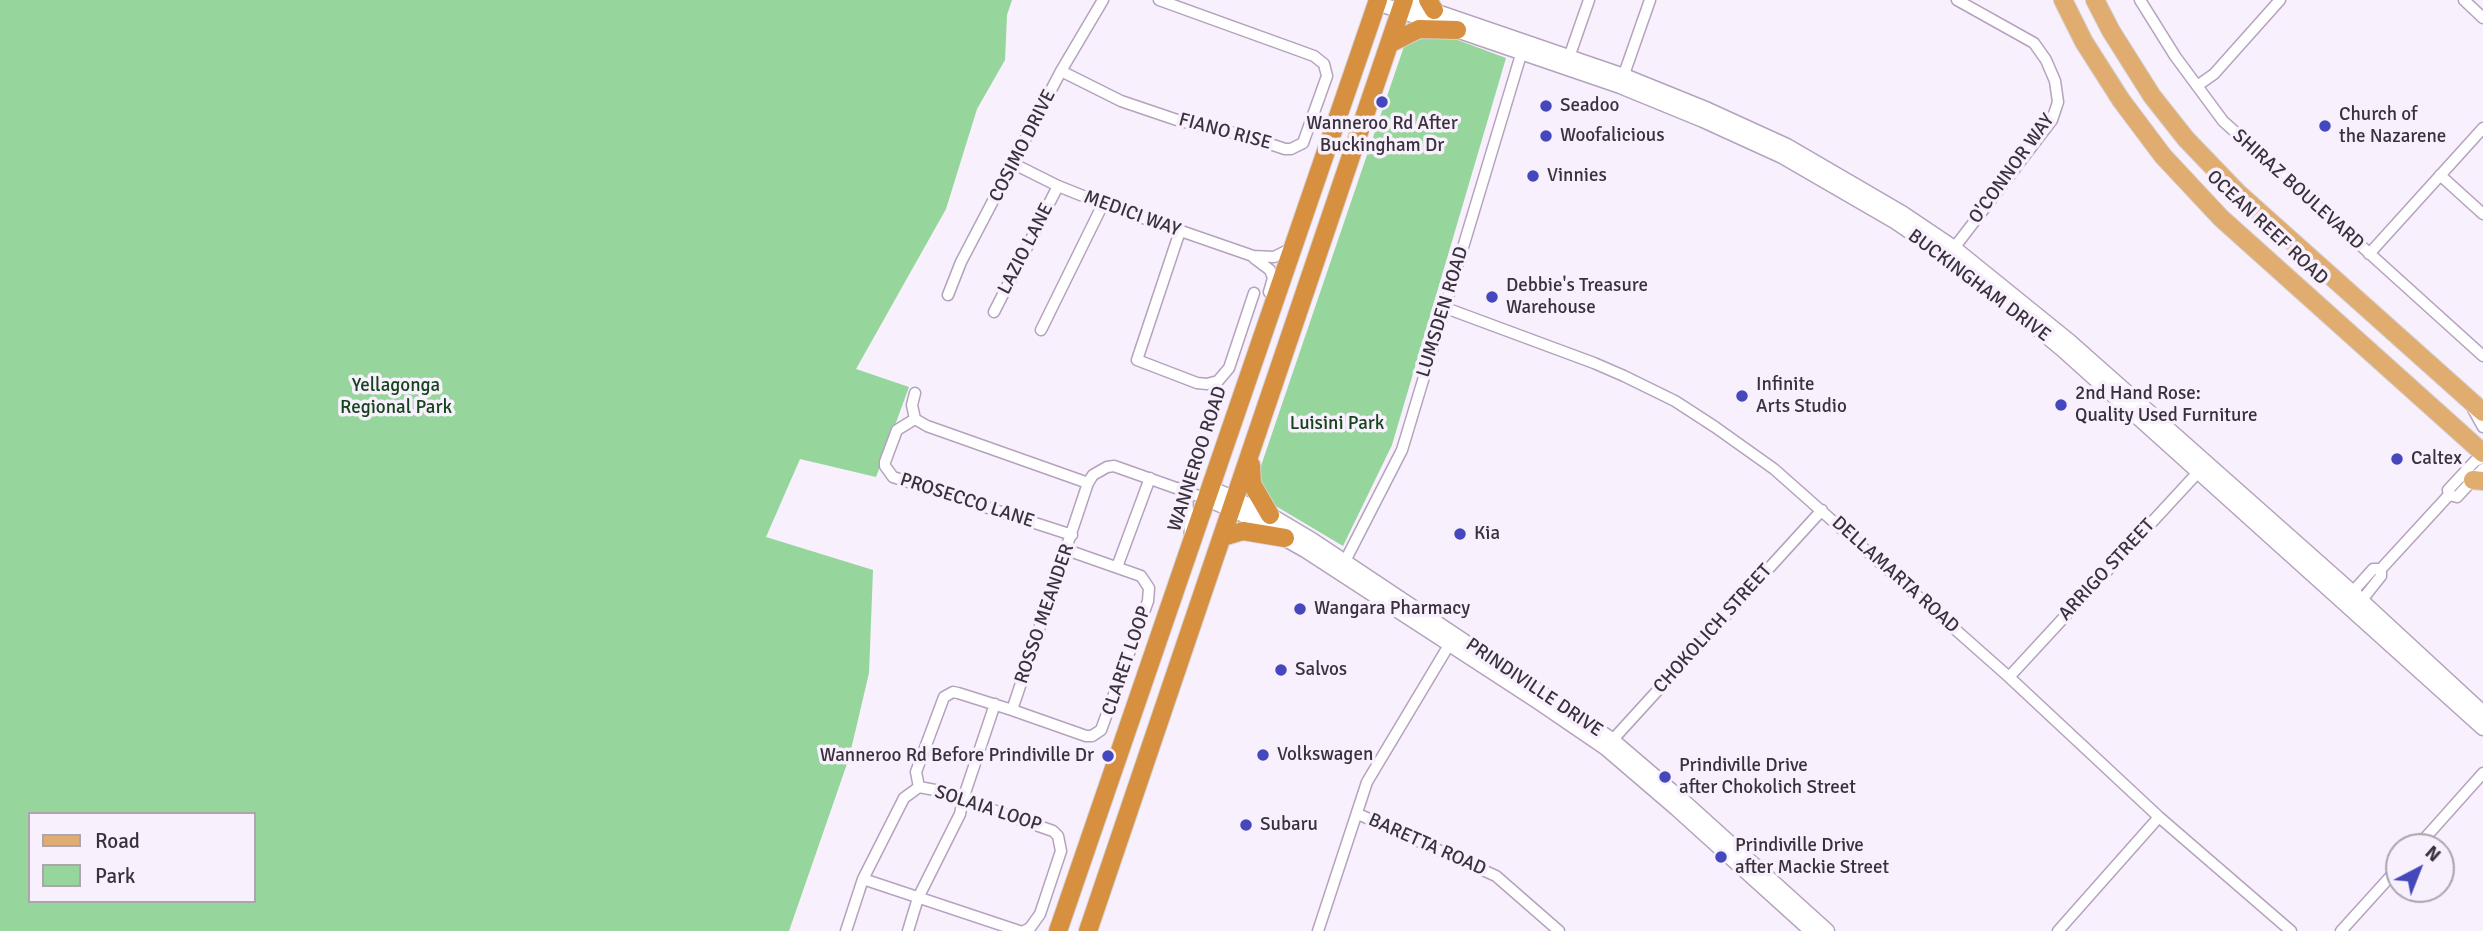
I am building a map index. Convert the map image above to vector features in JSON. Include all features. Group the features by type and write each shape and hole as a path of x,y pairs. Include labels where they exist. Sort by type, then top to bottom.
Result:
{"highway":[{"name":"WANNEROO ROAD","path":"1058,931 1377,1"},
{"path":"1088,931 1403,3"},
{"path":"1389,44 1419,29 1457,30"},
{"path":"1252,451 1252,484 1270,515"},
{"path":"1223,537 1243,531 1284,538"}],"main road":[{"name":"OCEAN REEF ROAD","path":"2063,0 2084,42 2121,100 2163,156 2221,218 2483,456"},
{"name":"OCEAN REEF ROAD","path":"2095,0 2152,96 2186,139 2238,193 2483,412"}],"street":[{"name":"COSIMO DRIVE","path":"948,295 961,262 1061,71 1102,0"},
{"name":"FIANO RISE","path":"1061,71 1121,101 1180,121 1243,135 1284,149 1291,149 1303,143 1327,76 1324,64 1314,56 1159,0"},
{"path":"1567,62 1589,0"},
{"path":"1622,81 1650,0"},
{"name":"O'CONNOR WAY","path":"1950,252 2052,120 2058,102 2055,80 2034,43 1957,0"},
{"name":"SHIRAZ BOULEVARD","path":"2140,0 2175,56 2223,121 2483,356"},
{"path":"2197,86 2214,74 2280,0"},
{"path":"2464,0 2483,18"},
{"name":"BUCKINGHAM DRIVE","path":"1377,1 1431,5 1523,47"},
{"name":"BUCKINGHAM DRIVE","path":"1403,3 1457,30 1523,47 1708,110 1787,146 1891,207 2069,341 2202,468 2483,713"},
{"name":"LUMSDEN ROAD","path":"1342,567 1402,450 1523,47"},
{"path":"2369,254 2483,128"},
{"name":"MEDICI WAY","path":"1014,164 1103,204 1252,256 1274,257 1292,248"},
{"path":"2440,175 2483,214"},
{"name":"LAZIO LANE","path":"994,312 1058,186"},
{"path":"1041,330 1103,204"},
{"path":"1180,231 1137,360 1196,383 1218,381 1229,368 1254,293"},
{"path":"1252,256 1270,270 1273,278 1267,299 1270,310"},
{"name":"DELLAMARTA ROAD","path":"1443,307 1594,363 1675,401 1774,469 2009,677 2160,817 2291,931"},
{"path":"915,393 912,405 915,419 927,426 1088,483 1099,471 1114,466 1179,488 1208,493"},
{"path":"2466,397 2483,427"},
{"name":"PROSECCO LANE","path":"915,419 899,428 885,461 893,477 1072,535"},
{"path":"2353,601 2373,569 2381,569 2449,495 2448,490 2483,456"},
{"name":"ARRIGO STREET","path":"2009,677 2202,468"},
{"path":"2449,495 2457,497 2480,477"},
{"path":"1117,567 1150,478"},
{"name":"ROSSO MEANDER","path":"919,787 916,772 944,697 953,692 1012,710 1088,483"},
{"path":"1179,488 1187,499 1189,551"},
{"name":"PRINDIVILLE DRIVE","path":"1208,493 1270,515 1342,567 1609,744 1676,808 1818,929"},
{"name":"PRINDIVILLE DRIVE","path":"1235,504 1284,538 1342,567"},
{"name":"CHOKOLICH STREET","path":"1609,744 1822,510"},
{"name":"CLARET LOOP","path":"1012,710 1086,736 1093,736 1101,730 1149,593 1141,576 1067,550"},
{"name":"BUCKINGHAM DRIVE","path":"2353,601 2483,728"},
{"path":"1318,931 1367,782 1452,640"},
{"path":"908,931 918,898 960,814 962,800 995,704"},
{"path":"2430,833 2483,774"},
{"name":"SOLAIA LOOP","path":"846,931 863,879 904,798 919,787 1053,831 1061,843 1061,851 1040,914 1030,928 1021,931 863,879"},
{"name":"BARETTA ROAD","path":"1358,814 1496,876 1559,931"},
{"path":"2058,931 2160,817"},
{"path":"2341,931 2385,882"}],"green space":[{"name":"Yellagonga Regional Park","path":"0,0 1012,0 1007,15 1005,60 977,109 946,209 856,369 909,387 876,477 800,459 766,537 873,570 869,673 849,758 789,931 0,931"},
{"name":"Luisini Park","path":"1412,23 1506,58 1392,445 1343,546 1274,505 1250,498"}],"place":[{"name":"Wanneroo Rd After Buckingham Dr","path":"1382,102"},
{"name":"Seadoo","path":"1546,106"},
{"name":"Church of the Nazarene","path":"2325,126"},
{"name":"Woofalicious","path":"1546,136"},
{"name":"Vinnies","path":"1533,176"},
{"name":"Debbie's Treasure Warehouse","path":"1492,297"},
{"name":"Infinite Arts Studio","path":"1742,396"},
{"name":"2nd Hand Rose: Quality Used Furniture","path":"2061,405"},
{"name":"Caltex","path":"2397,459"},
{"name":"Kia","path":"1460,534"},
{"name":"Wangara Pharmacy","path":"1300,609"},
{"name":"Salvos","path":"1281,670"},
{"name":"Volkswagen","path":"1263,755"},
{"name":"Wanneroo Rd Before Prindiville Dr","path":"1108,756"},
{"name":"Prindiville Drive after Chokolich Street","path":"1665,777"},
{"name":"Subaru","path":"1246,825"},
{"name":"Prindiville Drive after Mackie Street","path":"1721,857"}]}
